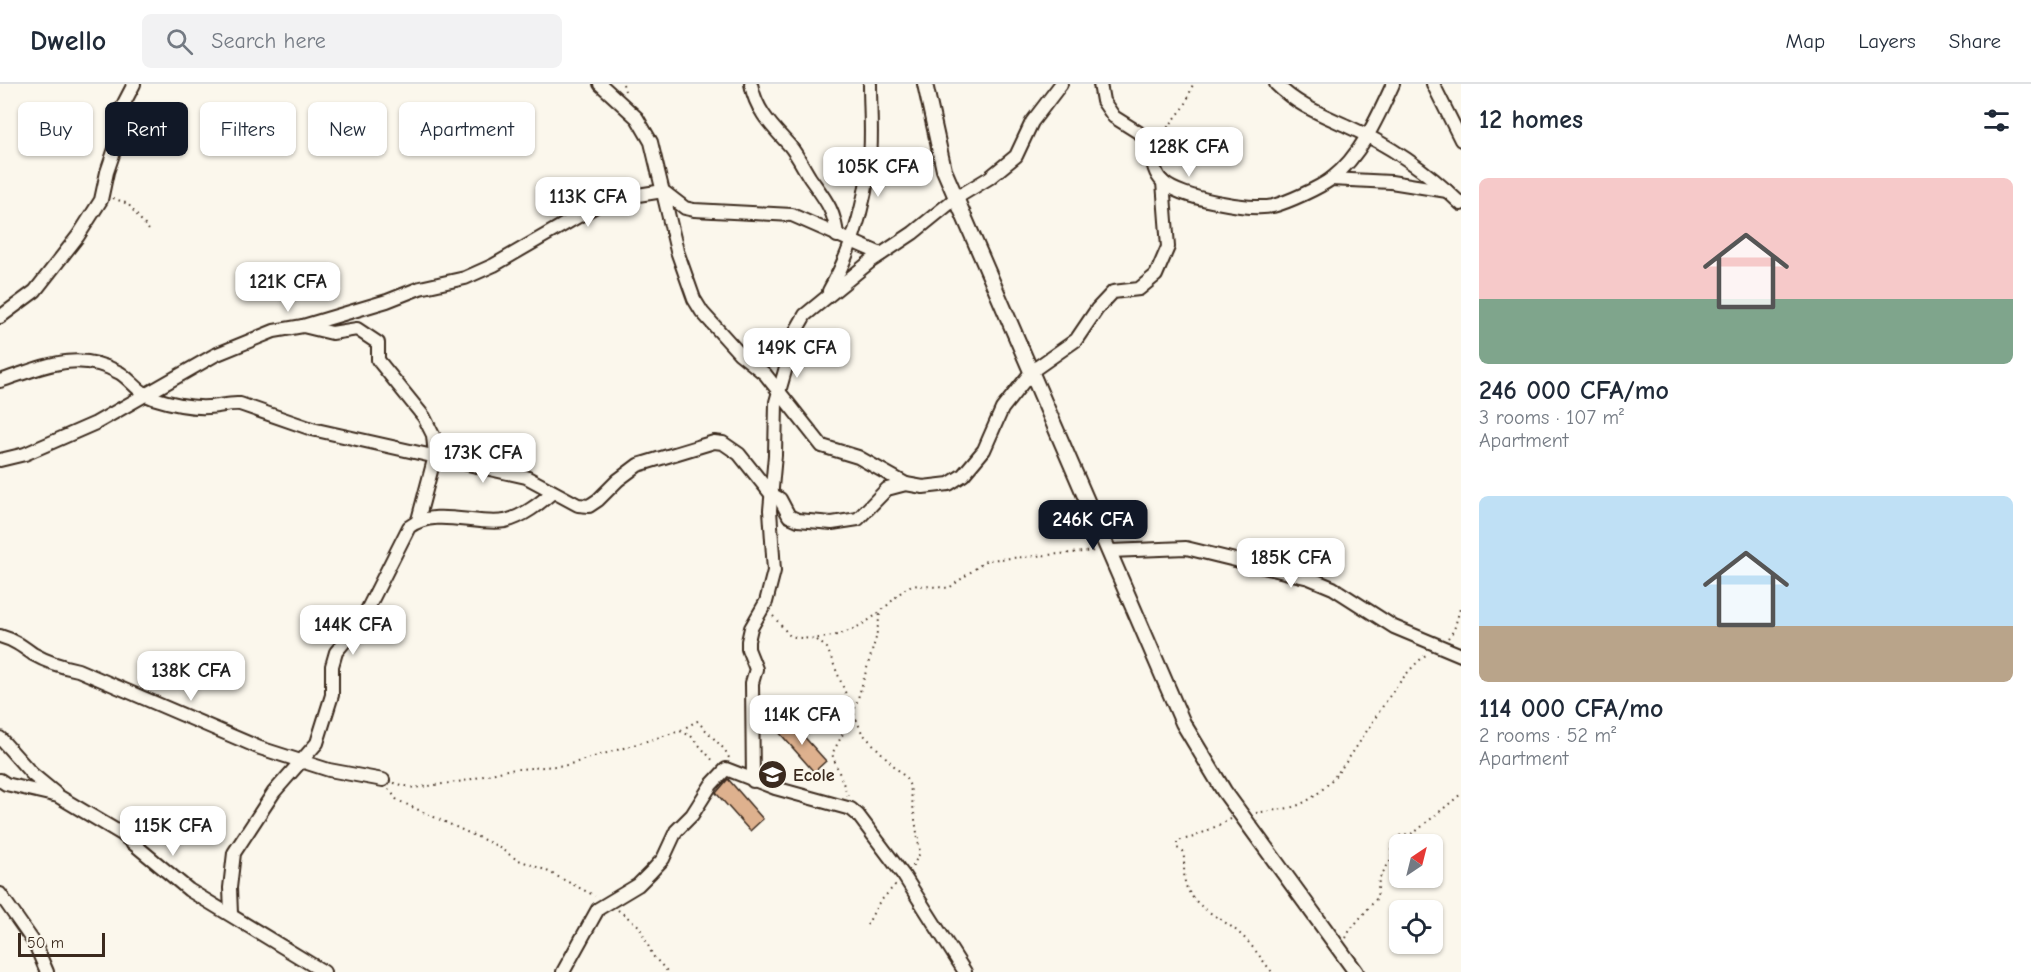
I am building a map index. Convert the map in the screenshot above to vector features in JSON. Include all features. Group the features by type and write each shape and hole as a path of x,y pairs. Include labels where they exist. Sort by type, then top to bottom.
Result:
{"street":[{"path":"0,317 34,291 78,236 101,200 107,172 120,134 122,107 134,84"},
{"path":"600,84 637,118 651,142 677,251 698,305 739,353 765,374 822,446 858,457 906,484"},
{"path":"751,84 753,98 763,116 792,150 827,199 836,218 837,236"},
{"path":"825,297 843,265 852,242 869,167 870,84"},
{"path":"925,84 941,162 1183,723 1198,751 1241,815 1356,972"},
{"path":"753,780 752,683 756,669 747,649 751,628 766,602 774,571 770,510 778,392 797,329 805,315 825,297 881,254 913,233 956,198 989,178 1016,156 1032,122 1061,84"},
{"path":"1100,84 1103,101 1110,112 1149,139 1155,171 1163,182 1182,192 1213,200 1272,206 1331,179 1353,156 1393,84"},
{"path":"1276,84 1318,115 1366,136 1421,167 1461,204"},
{"path":"1433,84 1461,140"},
{"path":"1331,179 1391,182 1448,191"},
{"path":"0,381 73,360 88,361 104,365 123,375 151,398 209,408 229,403 240,404 312,429 526,477 578,505 589,506 638,465 714,442 723,443 739,454 771,494 780,499 789,516 798,520 832,523 858,519 887,489 906,484 940,487 963,475 984,450 1002,409 1032,371 1076,340 1097,309 1113,292 1139,289 1156,275 1168,247 1163,182"},
{"path":"0,460 25,454 58,441 96,423 215,355 274,331 303,326 387,301 420,288 465,278 494,265 596,206 614,199 663,191 686,208 792,215 881,254"},
{"path":"231,914 230,888 234,853 274,792 317,744 323,731 332,695 332,666 336,652 361,622 381,588 397,547 410,527 418,520 435,456 433,435 424,417 378,360 378,343 357,329 332,333 303,326"},
{"path":"418,520 438,518 477,522 504,521 516,518 553,492"},
{"path":"1110,551 1186,548 1309,578 1334,588 1394,627 1461,655"},
{"path":"0,636 21,643 33,653 59,666 78,670 260,748 329,770 383,780"},
{"path":"0,738 32,774 58,796 122,834 189,890 324,972"},
{"path":"563,972 598,909 638,885 663,859 669,841 725,771 851,808 904,876 965,972"},
{"path":"0,780 6,784 58,796"},
{"path":"0,894 35,944 47,972"}],"path":[{"path":"1152,149 1185,106 1193,84"},
{"path":"101,200 120,199 128,204 149,230"},
{"path":"766,602 784,632 805,639 818,640 852,628 881,612 912,585 949,588 987,560 1083,551 1110,551"},
{"path":"1272,972 1239,932 1189,893 1185,883 1183,851 1177,848 1177,841 1194,837 1241,815 1288,808 1311,798 1336,776 1390,694 1419,660 1439,646 1454,630 1461,604"},
{"path":"858,815 842,785 832,754 853,715 876,638 881,612"},
{"path":"818,640 827,648 862,733 905,777 910,786 920,853 915,864 878,904 867,924"},
{"path":"383,780 414,788 464,781 507,770 567,765 680,730 693,720 700,723 725,750 729,757 725,771"},
{"path":"680,730 692,736 725,771"},
{"path":"383,780 397,800 495,845 516,859 546,870 607,902 639,926 653,956 668,972"},
{"path":"1341,952 1350,930 1377,898 1379,879 1392,858 1391,848 1395,839 1401,835 1414,833 1461,794"}],"building":[{"path":"790,721 826,761 814,772 778,731"},
{"path":"728,779 763,819 750,831 716,793"}],"place":[{"name":"Ecole","path":"772,775"}]}
